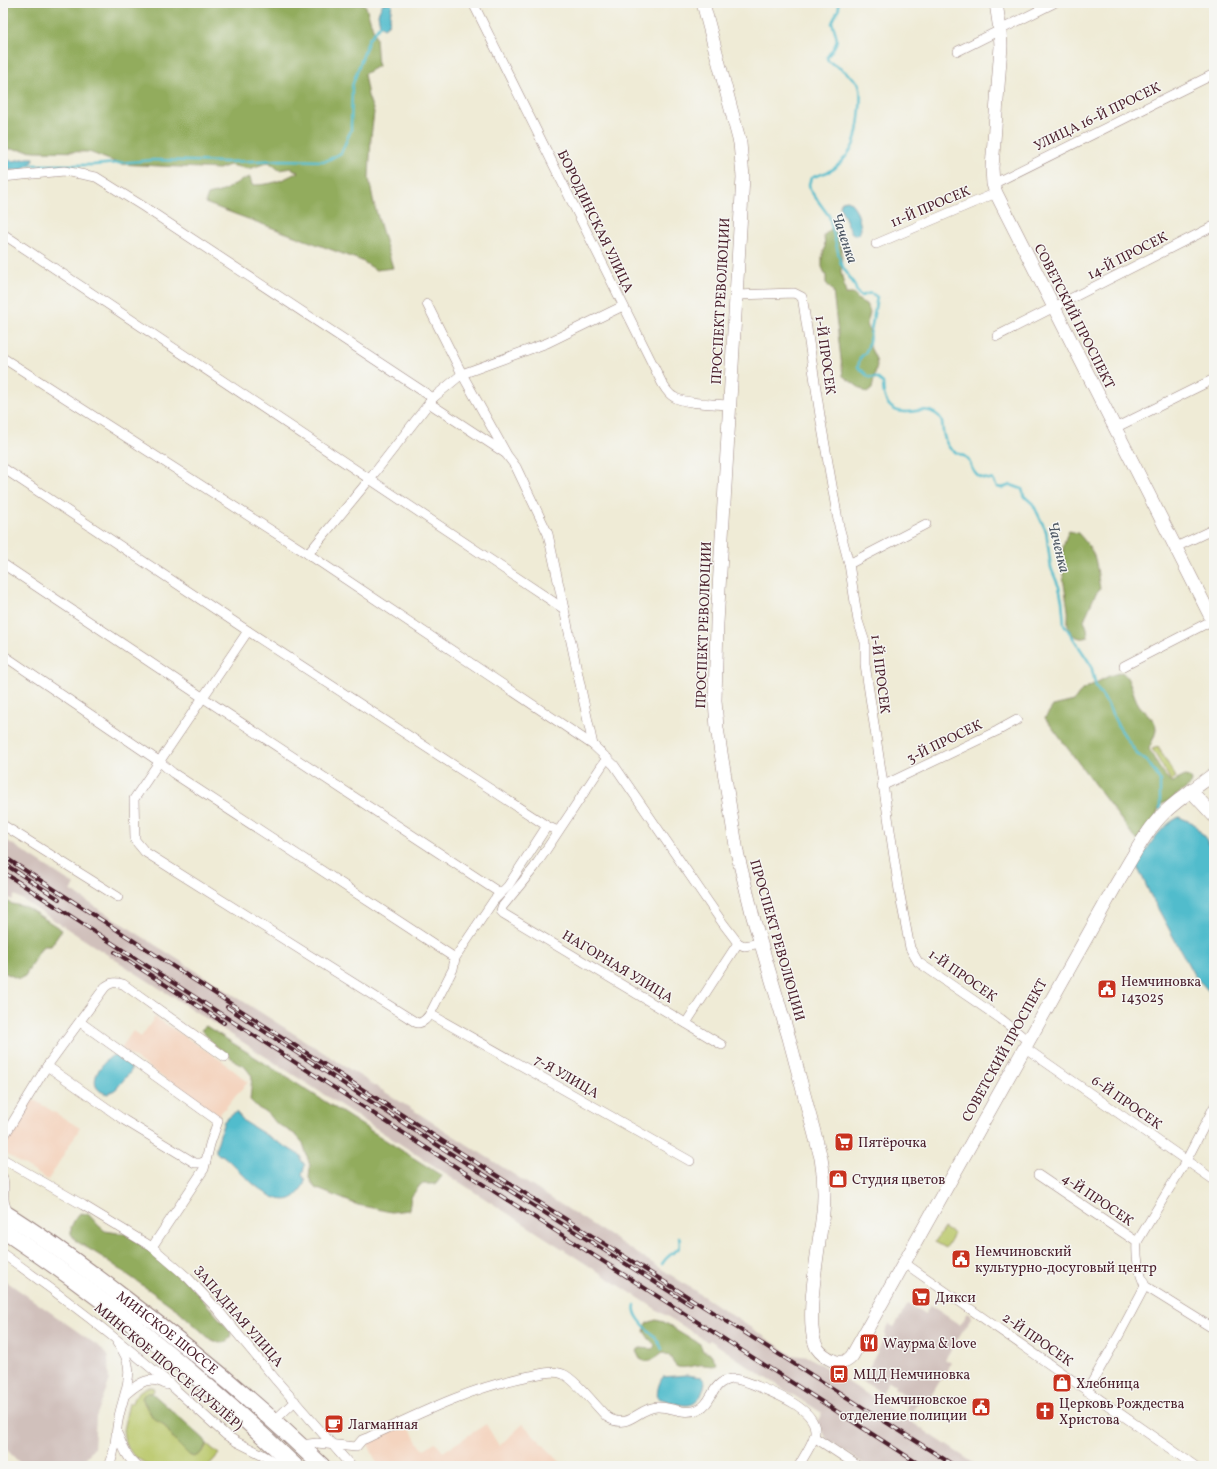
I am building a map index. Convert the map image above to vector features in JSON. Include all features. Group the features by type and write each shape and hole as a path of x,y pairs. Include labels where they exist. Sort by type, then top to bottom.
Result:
{"highway":[{"name":"МИНСКОЕ ШОССЕ","path":"6,1219 73,1259 140,1310 245,1395 322,1466"},
{"name":"МИНСКОЕ ШОССЕ","path":"6,1219 67,1274 131,1322 189,1369 295,1466"}],"street":[{"name":"БОРОДИНСКАЯ УЛИЦА","path":"473,3 667,392 674,397 683,400 730,405"},
{"name":"ПРОСПЕКТ РЕВОЛЮЦИИ","path":"703,3 740,143 743,177 717,615 715,700 720,751 737,852 761,943 813,1124 821,1158 824,1177 824,1211 813,1292 812,1323 815,1341 821,1353 837,1362 846,1362"},
{"name":"СОВЕТСКИЙ ПРОСПЕКТ","path":"996,3 1000,30 1000,72 992,168 994,189 1213,622"},
{"path":"958,51 1054,3"},
{"name":"УЛИЦА 16-Й ПРОСЕК","path":"994,189 1214,74"},
{"path":"3,177 64,171 96,177 144,207 431,401 507,455"},
{"name":"11-Й ПРОСЕК","path":"876,244 994,189"},
{"name":"14-Й ПРОСЕК","path":"997,336 1214,226"},
{"path":"3,234 347,463 369,480 564,610"},
{"name":"1-Й ПРОСЕК","path":"737,295 794,293 802,297 804,302 821,422 839,526 849,564 858,621 866,642 864,664 882,786 910,948 918,962 1001,1019 1026,1044"},
{"path":"427,304 462,374 507,455 516,467 548,534 593,745"},
{"path":"308,554 431,401 462,374 547,343 623,306"},
{"path":"3,358 308,554 593,745 614,765 738,943 744,946 761,943"},
{"path":"1115,428 1214,379"},
{"path":"3,468 248,631 547,826 558,831 607,758"},
{"path":"849,564 926,524"},
{"path":"1176,547 1214,529"},
{"path":"3,564 500,893"},
{"path":"1124,666 1213,622"},
{"path":"248,631 134,799 135,840 145,852 416,1022 420,1023 430,1014 453,968 455,958 494,900 508,886 547,826"},
{"path":"3,655 160,762 173,773 455,958"},
{"name":"3-Й ПРОСЕК","path":"882,786 1017,720"},
{"name":"СОВЕТСКИЙ ПРОСПЕКТ","path":"846,1362 852,1356 903,1262 1117,883 1151,828 1165,812 1214,774"},
{"path":"1191,791 1214,816"},
{"path":"3,825 118,897"},
{"name":"НАГОРНАЯ УЛИЦА","path":"558,831 534,868 502,907 501,911 722,1044"},
{"path":"686,1023 738,943"},
{"path":"3,1138 47,1066 105,987 114,982 123,984 225,1057"},
{"name":"7-Я УЛИЦА","path":"430,1014 690,1162"},
{"path":"80,1022 218,1121 210,1144 204,1169 152,1247"},
{"name":"6-Й ПРОСЕК","path":"1026,1044 1214,1180"},
{"path":"47,1066 124,1120 194,1163 206,1161"},
{"path":"1137,1242 1186,1161 1214,1107"},
{"name":"ЗАПАДНАЯ УЛИЦА","path":"3,1159 152,1247 188,1278 351,1466"},
{"name":"4-Й ПРОСЕК","path":"1038,1175 1137,1242 1136,1249 1145,1286"},
{"path":"3,1178 3,1202 6,1219"},
{"name":"МИНСКОЕ ШОССЕ (ДУБЛЁР)","path":"3,1254 114,1336 168,1382 226,1435 281,1466"},
{"name":"2-Й ПРОСЕК","path":"903,1262 1195,1466"},
{"path":"1087,1390 1119,1336 1145,1286 1214,1329"},
{"path":"105,1330 123,1350 129,1371 126,1394 118,1421 114,1451 109,1466"},
{"path":"301,1446 318,1443 356,1447 362,1440 440,1403 497,1384 546,1373 558,1373 570,1378 607,1417 613,1421 619,1422 630,1420 649,1408 657,1407 681,1411 697,1410 704,1405 715,1387 730,1380 739,1379 778,1394 801,1409 813,1422 815,1430 814,1437 799,1466"},
{"path":"126,1394 142,1382 151,1380 160,1381 175,1389"},
{"path":"274,1421 295,1402"},
{"path":"117,1432 127,1456 137,1466"},
{"path":"814,1437 858,1466"}],"shaded area":[{"path":"3,838 75,885 71,891 671,1275 792,1355 809,1357 978,1466 867,1466 827,1439 817,1422 822,1413 752,1369 710,1340 708,1342 662,1313 15,895 12,900 3,894"},
{"path":"155,1017 222,1061 248,1082 218,1116 121,1048 133,1031 141,1037"},
{"path":"31,1098 80,1128 48,1180 3,1152 3,1143"},
{"path":"3,1279 101,1348 108,1357 109,1382 96,1417 94,1448 79,1466 23,1466 3,1446"},
{"path":"908,1304 925,1314 930,1305 960,1325 968,1313 972,1316 945,1359 951,1363 926,1404 919,1400 912,1412 906,1408 911,1399 894,1388 895,1385 889,1381 882,1393 862,1381 886,1335 885,1332 889,1324 894,1327"},
{"path":"406,1423 423,1450 435,1442 443,1452 486,1424 499,1446 523,1424 564,1466 373,1466 377,1463 367,1442"}],"green space":[{"path":"3,3 365,4 376,38 378,66 364,74 368,96 374,112 369,178 374,204 393,268 376,270 362,261 205,203 208,195 223,191 250,177 252,185 265,184 281,180 298,172 291,168 279,170 269,162 249,169 230,165 219,169 120,164 89,152 36,151 9,149 3,147"},
{"path":"831,229 836,233 839,239 842,251 841,272 846,294 853,294 860,301 866,304 870,312 867,324 870,333 869,345 876,359 877,365 872,389 867,393 843,376 833,291 826,283 826,276 822,267 822,257 825,248 824,235"},
{"path":"1069,531 1078,533 1087,543 1092,551 1097,569 1100,588 1095,595 1084,620 1088,637 1086,638 1080,638 1073,635 1068,626 1068,610 1062,570 1062,559 1065,540"},
{"path":"1122,672 1128,679 1139,705 1154,722 1156,728 1155,734 1149,749 1160,768 1166,777 1173,782 1185,776 1192,780 1191,785 1162,804 1155,818 1138,840 1134,837 1045,718 1053,706 1074,701 1082,690 1109,676"},
{"path":"1158,747 1176,777 1171,781 1152,749"},
{"path":"3,899 12,904 26,907 62,930 51,946 44,946 41,948 25,976 19,979 3,972"},
{"path":"206,1026 442,1176 436,1184 421,1184 411,1197 409,1210 391,1212 358,1205 315,1188 309,1178 310,1166 303,1143 296,1135 276,1123 269,1114 258,1108 250,1100 252,1076 245,1067 235,1062 227,1053 217,1047 201,1030"},
{"path":"80,1213 88,1214 105,1231 125,1234 151,1251 187,1282 231,1332 230,1338 225,1342 219,1343 210,1339 179,1311 104,1258 76,1241 71,1234 71,1227"},
{"path":"944,1228 954,1234 946,1248 935,1242"},
{"path":"656,1320 664,1322 700,1344 703,1351 711,1354 717,1365 678,1367 674,1364 669,1355 662,1353 649,1361 640,1359 636,1351 640,1348 653,1349 655,1345 644,1331 647,1323"},
{"path":"147,1387 153,1387 154,1391 152,1393 145,1393 144,1403 153,1418 163,1424 177,1443 189,1455 194,1457 204,1450 207,1444 219,1454 208,1466 149,1466 133,1455 125,1444 123,1430 129,1403 132,1403 138,1393"},
{"path":"145,1393 152,1393 204,1439 207,1444 200,1454 194,1457 189,1455 177,1443 163,1424 153,1418 142,1398"}],"water":[{"path":"383,3 392,3 389,24 384,28 380,25 378,14"},
{"path":"34,158 33,162 28,164 23,170 3,170 3,159 13,161"},
{"path":"847,200 853,205 860,221 861,229 859,234 855,235 851,232 840,206 842,201"},
{"path":"1179,817 1193,823 1214,852 1214,997 1194,975 1150,894 1137,865 1160,832"},
{"path":"114,1055 131,1067 131,1071 116,1089 108,1094 96,1087 95,1081 99,1069 109,1058"},
{"path":"236,1112 245,1122 301,1156 301,1160 305,1165 302,1175 305,1180 298,1194 289,1199 278,1199 267,1194 256,1186 227,1159 216,1152 224,1121"},
{"path":"686,1375 701,1377 705,1382 702,1392 694,1403 682,1405 658,1398 658,1388 663,1377"}],"waterway":[{"name":"Чаченка","path":"838,3 839,8 832,23 837,41 827,57 828,61 840,68 858,83 860,87 859,121 854,143 846,156 834,169 811,178 809,184 810,190 829,216 841,264 854,284 857,292 861,296 870,294 877,297 868,347 860,358 858,367 869,377 877,378 883,383 885,399 894,409 904,412 928,410 939,416 942,421 943,433 949,447 953,451 968,459 973,471 981,478 993,480 997,487 1002,488 1011,485 1022,489 1024,496 1033,504 1046,531 1051,568 1059,587 1062,601 1064,624 1091,665 1096,687 1107,703 1117,724 1137,754 1148,762 1160,780 1160,809"},
{"path":"26,165 93,165 154,160 226,162 282,160 326,161 341,153 351,130 352,86 369,39 380,25"},
{"path":"662,1264 678,1249 680,1245 679,1237"},
{"path":"635,1305 635,1311 640,1322 655,1338 662,1349"}],"railway":[{"path":"3,856 433,1135 955,1466"},
{"path":"3,863 59,899"},
{"path":"3,872 425,1147 922,1466"},
{"path":"115,952 224,1023"},
{"path":"227,1007 431,1141 691,1305"}],"place":[{"name":"Немчиновка 143025","path":"1107,989"},
{"name":"Пятёрочка","path":"844,1142"},
{"name":"Студия цветов","path":"838,1179"},
{"name":"Немчиновский культурно-досуговый центр","path":"961,1259"},
{"name":"Дикси","path":"921,1297"},
{"name":"Wаурма & love","path":"869,1343"},
{"name":"МЦД Немчиновка","path":"839,1374"},
{"name":"Хлебница","path":"1062,1383"},
{"name":"Немчиновское отделение полиции","path":"981,1407"},
{"name":"Церковь Рождества Христова","path":"1045,1411"},
{"name":"Лагманная","path":"334,1424"}]}
